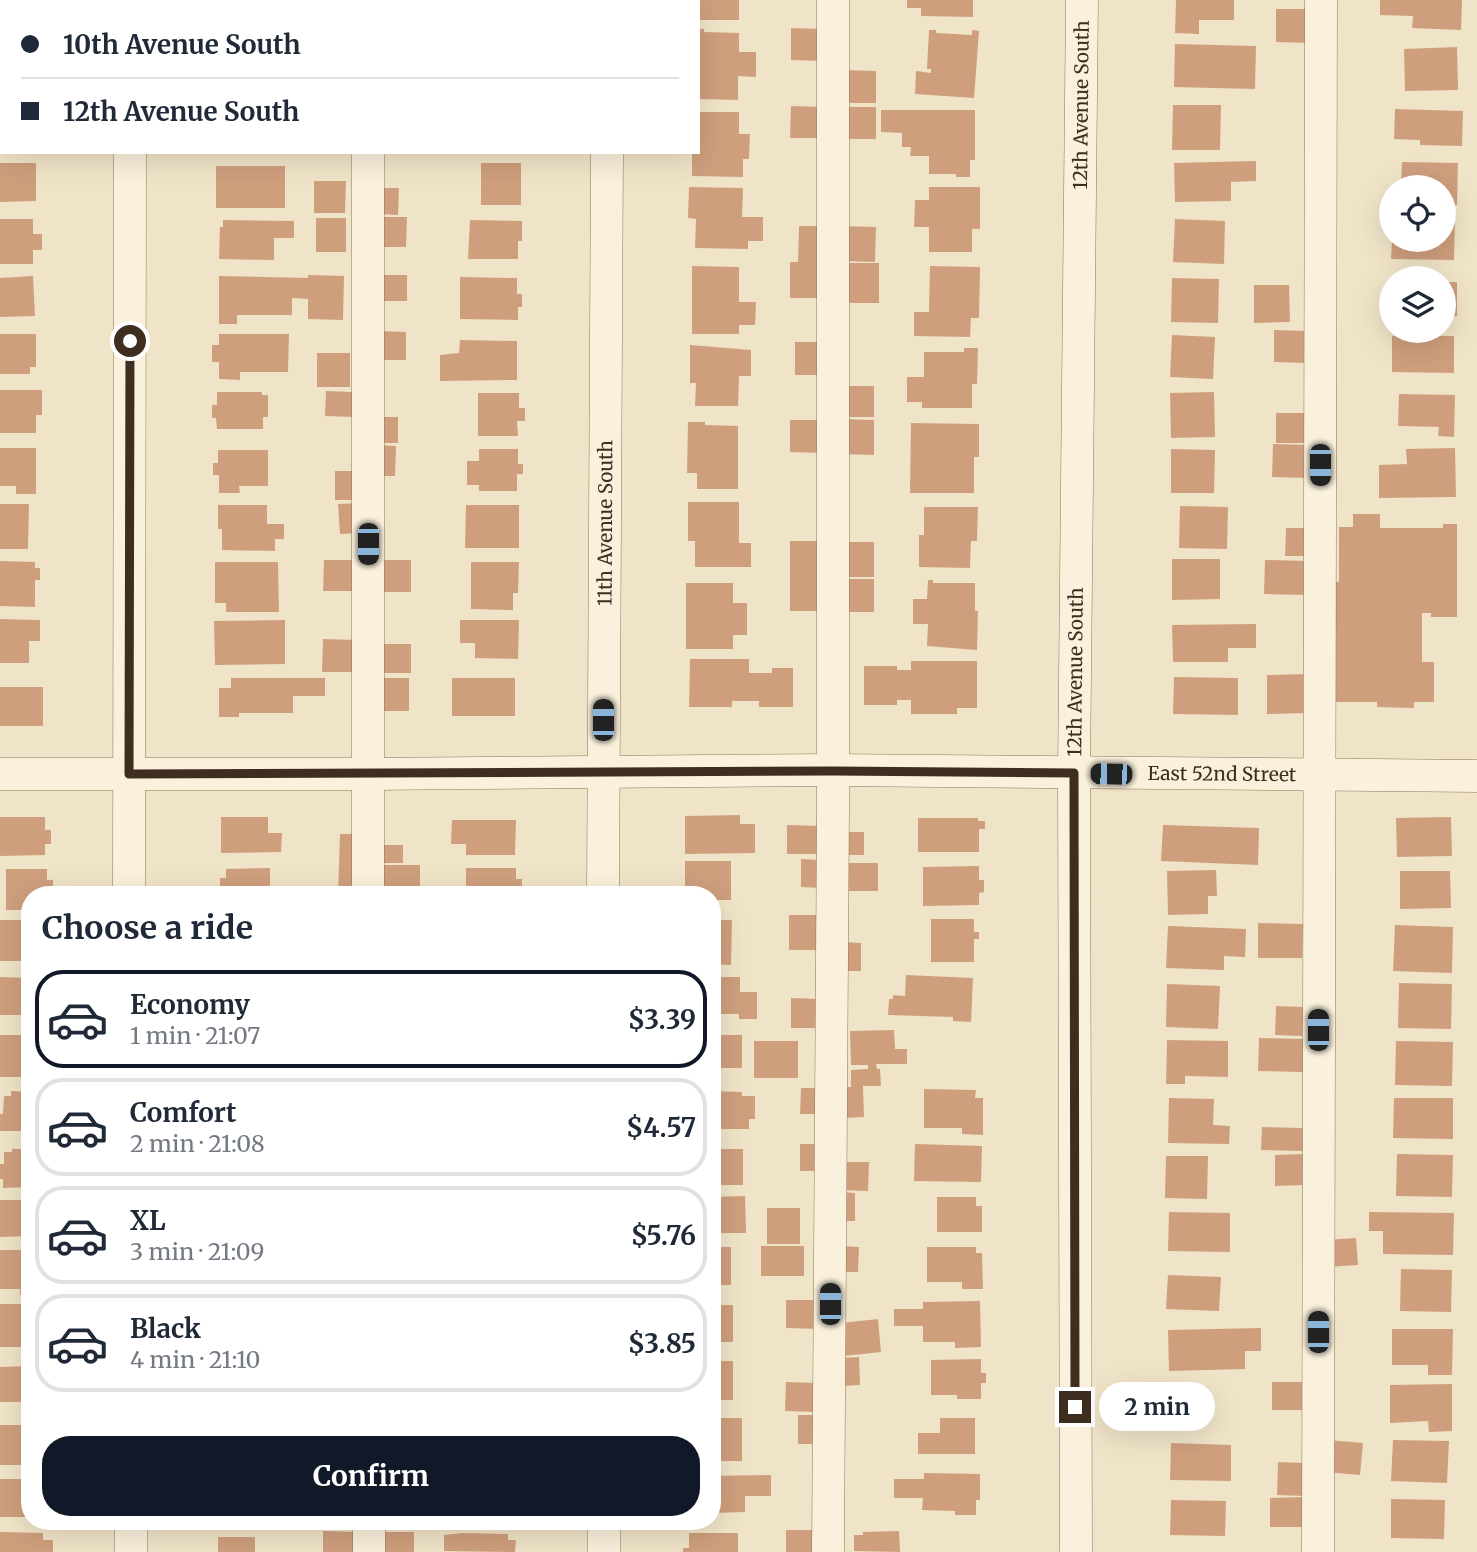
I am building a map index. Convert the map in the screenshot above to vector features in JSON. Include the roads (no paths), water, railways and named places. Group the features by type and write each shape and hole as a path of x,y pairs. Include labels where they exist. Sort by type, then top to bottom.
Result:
{"street":[{"path":"828,1552 833,771 833,0"},
{"name":"12th Avenue South","path":"1076,1552 1074,773 1082,0"},
{"path":"1318,1552 1321,0"},
{"path":"129,886 130,154"},
{"path":"368,154 368,886"},
{"name":"11th Avenue South","path":"603,886 607,154"},
{"name":"East 52nd Street","path":"0,774 833,771 1477,776"},
{"path":"131,1530 131,1552"},
{"path":"369,1530 369,1552"},
{"path":"604,1530 604,1552"}]}
